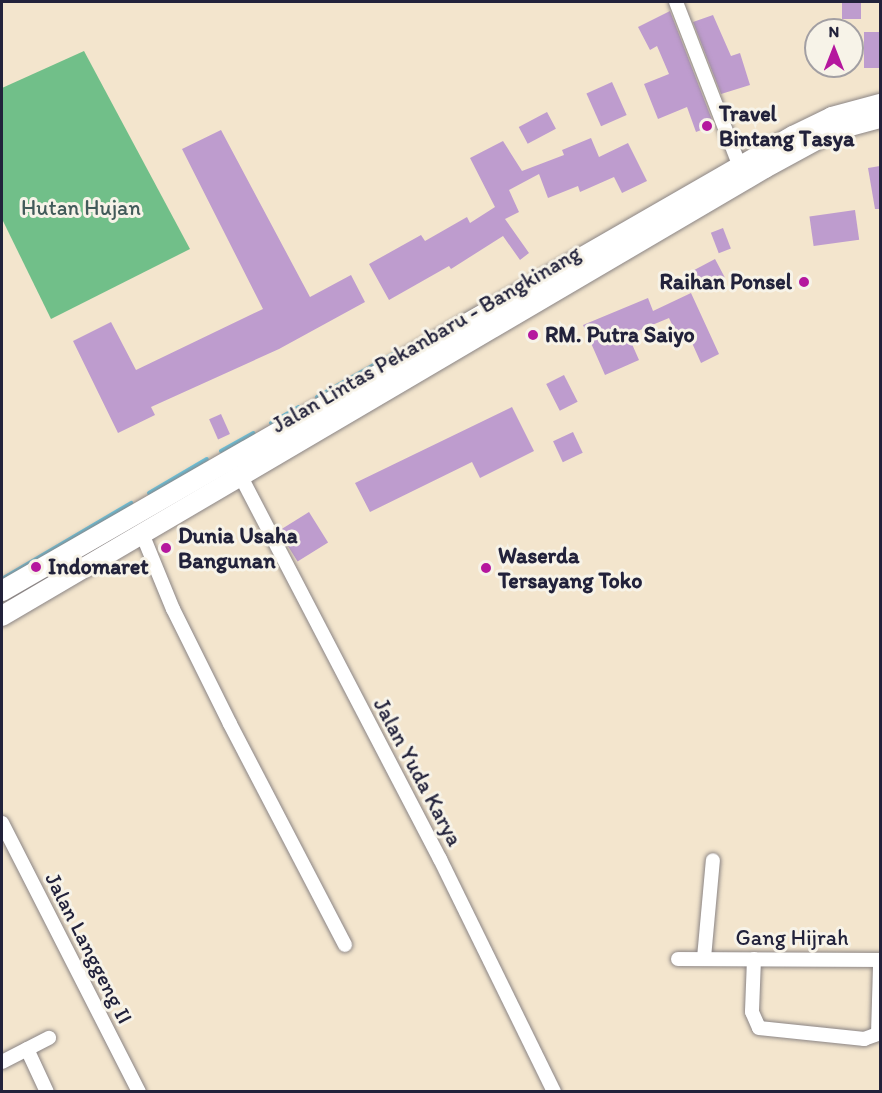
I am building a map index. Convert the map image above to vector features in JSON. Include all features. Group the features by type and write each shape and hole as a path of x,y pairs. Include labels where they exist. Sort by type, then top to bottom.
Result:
{"highway":[{"name":"Jalan Lintas Pekanbaru - Bangkinang","path":"2,591 64,557 216,465 740,166 832,117 880,104"},
{"name":"Jalan Lintas Pekanbaru - Bangkinang","path":"2,616 76,576 240,475 765,168 836,130 880,118"},
{"path":"64,557 76,576"}],"street":[{"path":"676,2 740,166"},
{"name":"Jalan Yuda Karya","path":"240,475 440,859 554,1092"},
{"path":"142,536 230,724 345,945"},
{"name":"Jalan Langgeng II","path":"2,823 139,1092"},
{"path":"704,958 713,860"},
{"name":"Gang Hijrah","path":"678,959 880,960"},
{"path":"754,959 752,1012 759,1028 864,1039 878,1034 880,967"},
{"path":"2,1062 50,1038"},
{"path":"27,1049 47,1092"}],"green space":[{"name":"Hutan Hujan","path":"84,51 190,249 51,319 2,219 2,88"}],"building":[{"path":"842,2 861,2 861,18 842,18"},
{"path":"670,11 714,125 696,132 687,107 658,119 644,84 669,74 657,46 650,50 638,27"},
{"path":"713,15 731,56 740,53 750,85 721,94 693,22"},
{"path":"864,32 880,32 880,68 864,68"},
{"path":"612,82 627,115 601,126 586,93"},
{"path":"547,112 556,129 528,144 519,127"},
{"path":"221,130 310,297 351,275 365,302 279,349 151,407 155,415 118,433 73,341 111,322 136,370 263,309 182,149"},
{"path":"591,138 599,157 628,143 647,181 622,193 614,177 580,192 578,186 548,198 539,174 509,190 519,212 505,219 529,253 520,260 503,236 451,269 449,266 389,300 369,264 421,235 425,241 467,217 470,223 495,207 470,158 503,141 522,171 564,155 562,150"},
{"path":"880,166 880,209 875,209 868,168"},
{"path":"855,210 859,240 814,246 809,216"},
{"path":"723,228 731,249 719,253 711,233"},
{"path":"715,259 725,278 697,292 688,274"},
{"path":"691,293 719,354 701,363 688,334 679,339 669,318 628,335 639,360 605,375 583,325 648,298 653,311"},
{"path":"564,375 578,402 560,411 546,384"},
{"path":"512,407 534,451 480,478 472,462 370,512 355,483"},
{"path":"221,414 230,434 218,439 209,419"},
{"path":"573,432 583,453 563,462 553,441"},
{"path":"309,512 328,543 298,562 278,531"}],"waterway":[{"path":"317,397 393,354"},
{"path":"271,423 299,407"},
{"path":"221,451 253,433"},
{"path":"149,493 207,459"},
{"path":"2,579 131,503"}],"place":[{"name":"Travel Bintang Tasya","path":"707,126"},
{"name":"Raihan Ponsel","path":"804,282"},
{"name":"RM. Putra Saiyo","path":"533,335"},
{"name":"Dunia Usaha Bangunan","path":"166,548"},
{"name":"Indomaret","path":"36,567"},
{"name":"Waserda Tersayang Toko","path":"486,568"}]}
